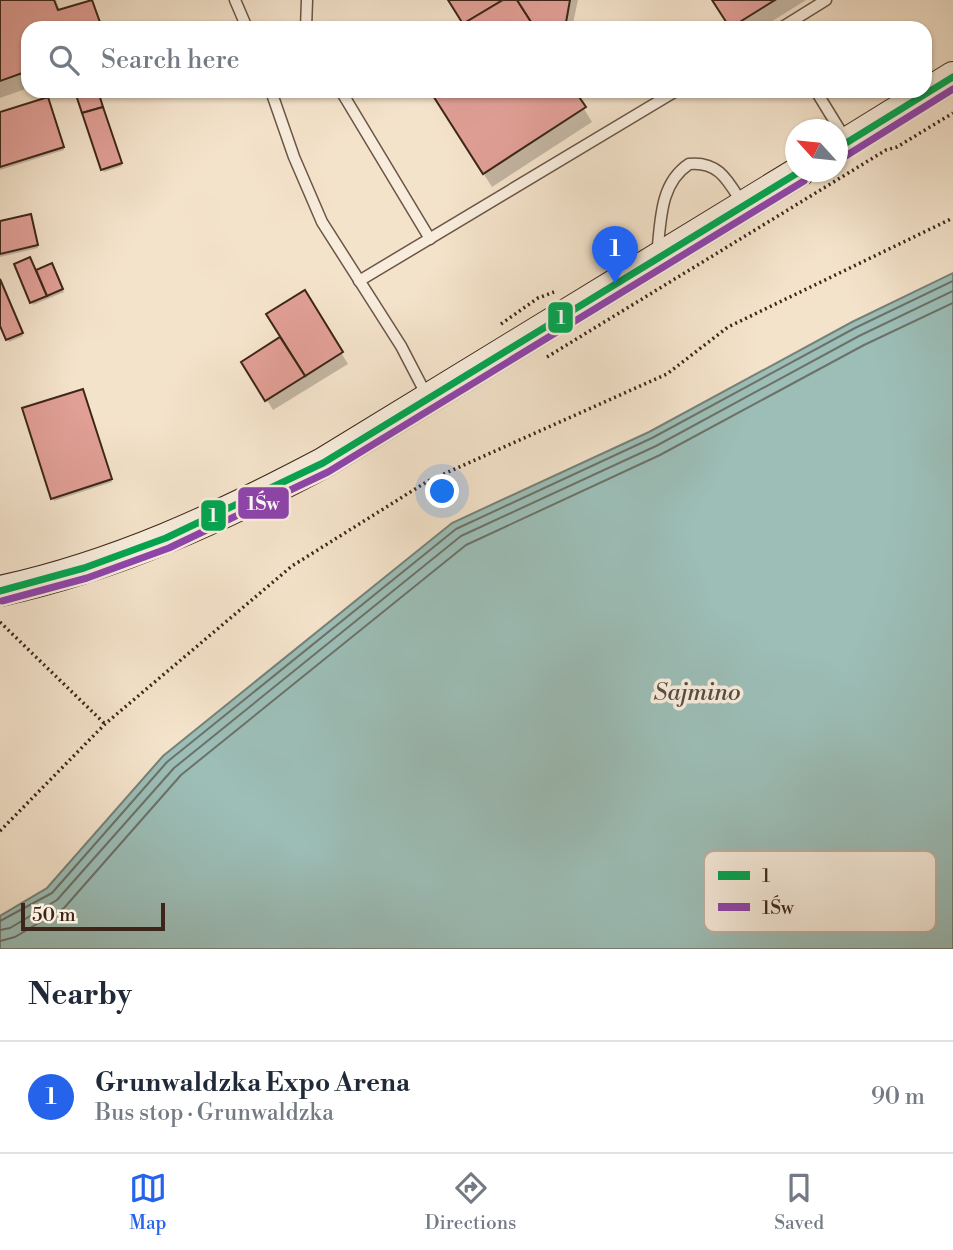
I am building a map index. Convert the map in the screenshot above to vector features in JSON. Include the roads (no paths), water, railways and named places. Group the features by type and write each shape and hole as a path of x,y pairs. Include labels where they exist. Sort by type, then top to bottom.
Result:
{"main road":[{"path":"932,90 953,77"},
{"path":"848,141 919,98"},
{"path":"0,591 114,559 185,533 323,463 785,180"}],"lane":[{"path":"235,0 244,21"},
{"path":"306,21 307,0"},
{"path":"792,21 826,0"},
{"path":"273,98 293,157 322,222 401,346 428,399"},
{"path":"345,98 430,239"},
{"path":"359,281 664,98"},
{"path":"819,98 829,119"},
{"path":"657,259 671,179 689,164 711,165 722,173 744,205"}],"water":[{"name":"Sajmino","path":"953,273 953,949 0,949 0,916 47,888 163,756 452,523 649,432 852,322"}],"place":[{"name":"Grunwaldzka Expo Arena","path":"615,284"}]}
